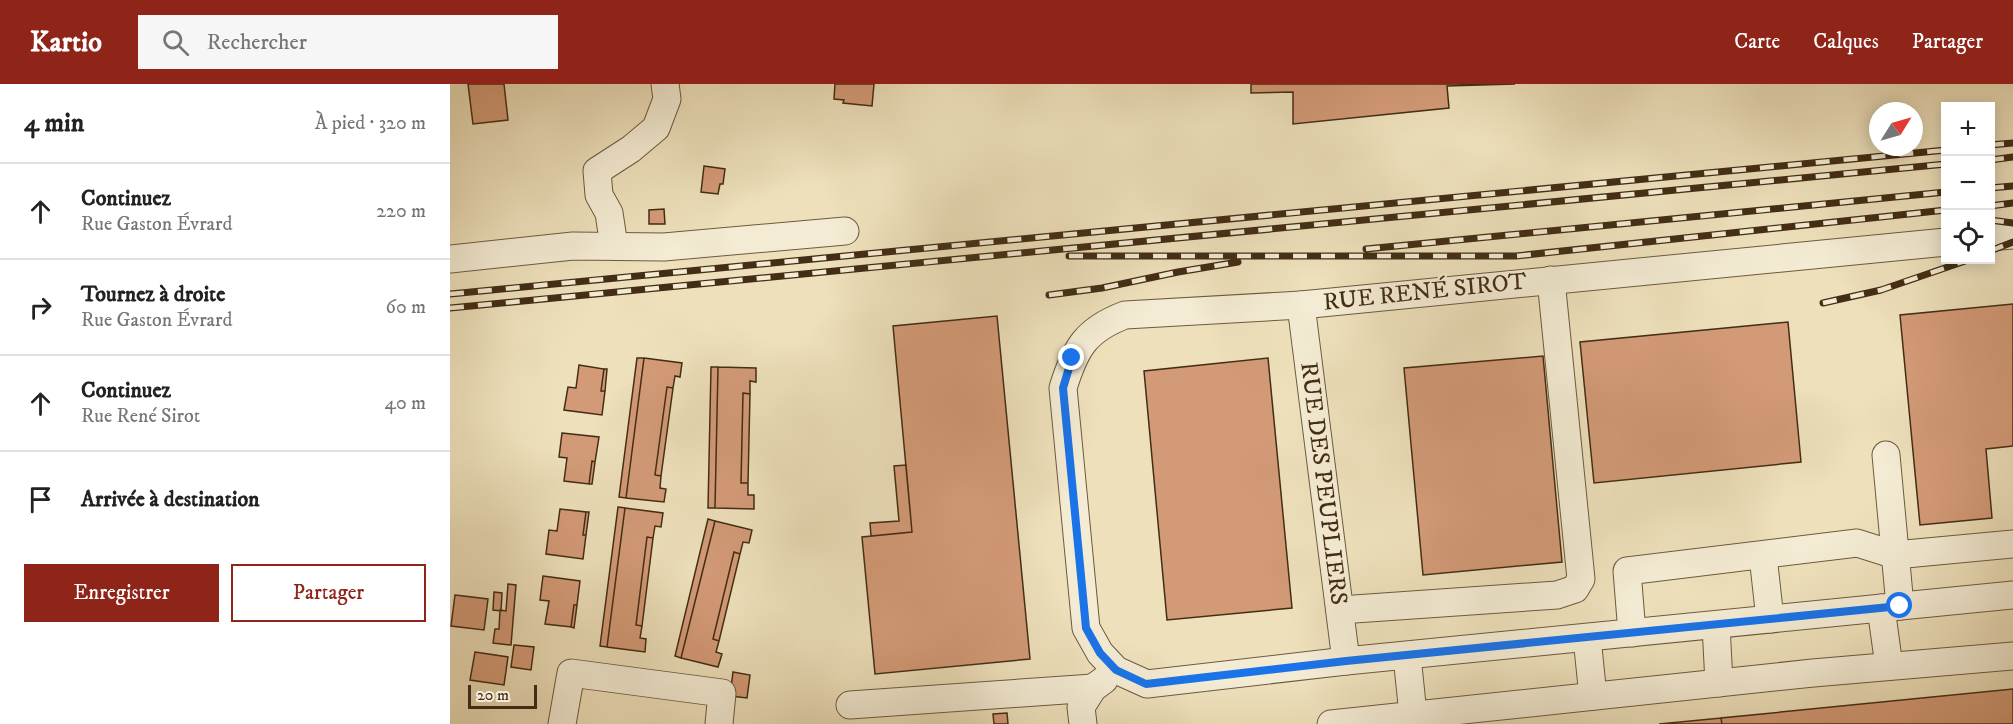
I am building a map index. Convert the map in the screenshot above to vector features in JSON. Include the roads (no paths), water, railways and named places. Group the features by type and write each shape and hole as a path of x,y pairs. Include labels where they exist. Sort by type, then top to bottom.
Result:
{"street":[{"path":"614,246 609,213 599,195 597,171 631,149 656,128 667,99 665,84"},
{"path":"450,259 573,246 664,247 845,231"},
{"path":"1995,237 2013,235"},
{"name":"RUE RENÉ SIROT","path":"1116,670 1100,653 1086,628 1063,388 1072,358 1088,337 1104,322 1125,315 1301,304 1941,242"},
{"path":"1340,610 1557,595 1575,590 1581,579 1551,280"},
{"name":"RUE DES PEUPLIERS","path":"1301,304 1346,661"},
{"path":"1886,455 1895,555 1889,666"},
{"path":"1632,633 1627,571 1857,543 1895,555 2013,544"},
{"path":"1763,556 1770,619"},
{"path":"1083,724 1082,707 1092,688 1116,670 1146,684 1346,661 2013,595"},
{"path":"1716,625 1719,682"},
{"path":"1587,638 1593,696"},
{"path":"1407,656 1414,719"},
{"path":"1331,724 1414,719 1719,682 2013,656"},
{"path":"562,724 571,673 722,693 719,724"},
{"path":"850,705 1092,688"}],"railway":[{"path":"1995,145 2013,143"},
{"path":"450,294 1941,150"},
{"path":"1995,159 2013,157"},
{"path":"450,308 1941,164"},
{"path":"1995,188 2013,186"},
{"path":"1366,249 1941,192"},
{"path":"1995,205 2013,203"},
{"path":"1069,256 1516,256 1941,211"},
{"path":"1995,221 2013,223"},
{"path":"1995,249 2013,242"},
{"path":"1049,295 1102,288 1238,262"},
{"path":"1823,303 1881,290 1956,264"}]}
